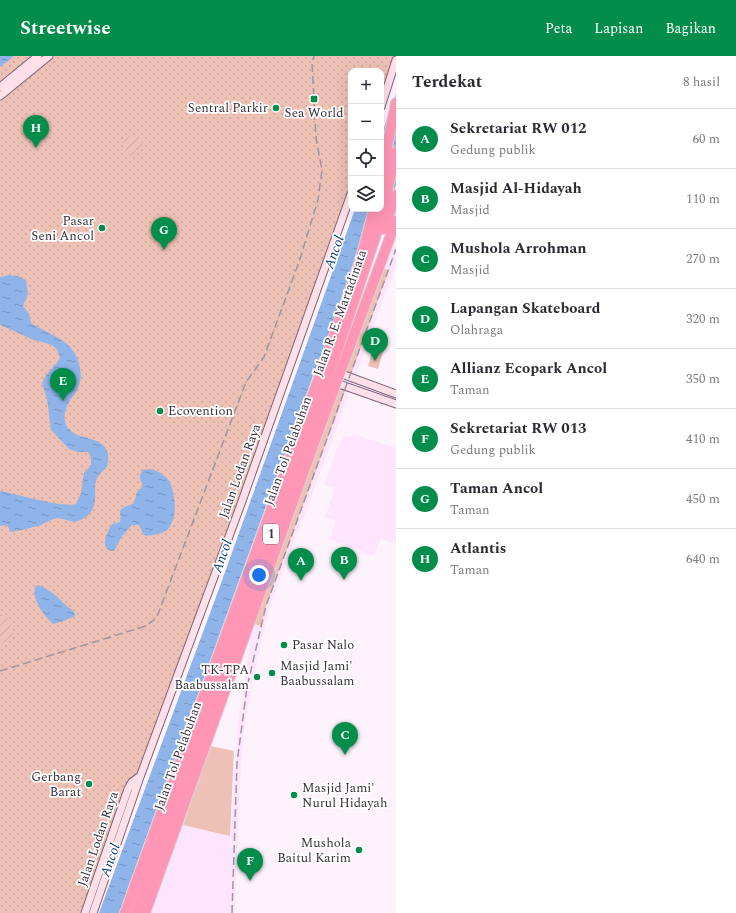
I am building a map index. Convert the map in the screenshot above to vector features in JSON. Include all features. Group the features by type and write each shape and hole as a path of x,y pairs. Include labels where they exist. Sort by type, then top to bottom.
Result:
{"highway":[{"path":"381,176 396,103"},
{"name":"Jalan Tol Pelabuhan","path":"137,913 345,328 380,223 396,152"},
{"name":"Jalan R. E. Martadinata","path":"137,913 173,808 396,195"},
{"name":"Jalan Tol Pelabuhan","path":"125,913 362,258 373,212"},
{"name":"Jalan R. E. Martadinata","path":"148,910 337,378 396,221"}],"main road":[{"path":"0,87 38,56"},
{"path":"0,96 49,56"},
{"path":"382,104 396,60"},
{"name":"Jalan Lodan Raya","path":"93,913 140,777 244,496 348,202"},
{"path":"337,378 396,394"},
{"path":"337,378 396,404"},
{"path":"375,396 378,388"},
{"name":"Jalan Lodan Raya","path":"85,913 128,788 132,782 140,777"}],"shaded area":[{"path":"0,56 396,56 384,98 384,68 348,68 348,202 140,777 132,782 85,913 0,913"},
{"path":"133,135 140,138 143,145 140,152 133,155 126,152 123,145 126,138"},
{"path":"396,215 396,265 317,482 269,608 253,679 244,731 240,780 235,913 151,913 160,887 163,888 161,887 183,825 230,836 229,863 237,733 256,604"},
{"path":"378,267 389,270 350,377 339,373"},
{"path":"374,346 384,349 378,369 368,366"},
{"path":"336,383 347,386 266,606 261,626 253,624"},
{"path":"353,434 396,448 396,544 381,539 374,556 329,539 336,521 325,517 335,488 324,484 343,435 352,438"},
{"path":"0,614 12,626 13,634 11,638 0,644"},
{"path":"206,745 234,751 230,836 183,825 200,776"}],"water":[{"path":"0,56 14,56 0,67"},
{"path":"396,94 396,185 387,211 314,373 119,913 99,913 220,586 354,212 384,212 384,128"},
{"path":"9,275 17,276 26,280 28,294 23,306 29,314 31,323 62,340 73,351 80,368 81,379 66,408 65,421 68,427 76,435 99,442 106,448 107,451 108,464 97,479 94,506 88,515 75,522 57,518 41,525 11,532 7,525 0,526 0,491 61,504 76,504 81,493 84,473 91,465 91,457 88,452 78,452 69,449 51,430 47,399 42,383 46,375 60,358 59,353 48,344 34,340 0,325 0,277","holes":["57,372 63,373 68,378 68,382 63,388 54,387 51,383 52,377"]},
{"path":"151,469 159,472 165,477 171,486 175,506 171,525 167,530 146,536 143,534 139,525 132,525 122,536 114,551 109,550 106,548 105,540 110,527 112,524 120,522 120,512 122,508 134,503 137,492 143,486 140,478 141,472 143,470"},
{"path":"38,585 52,593 73,611 75,616 53,624 43,612 35,597 35,587"}],"railway":[{"path":"0,671 146,626 155,619 158,614 246,382 264,357 299,262 318,200 322,170 316,138 312,63 314,56"},
{"path":"232,913 237,763 247,687 266,606 396,249"}],"place":[{"name":"Sea World","path":"314,99"},
{"name":"Sentral Parkir","path":"276,108"},
{"name":"Atlantis","path":"36,148"},
{"name":"Pasar Seni Ancol","path":"102,228"},
{"name":"Taman Ancol","path":"164,250"},
{"name":"Lapangan Skateboard","path":"375,361"},
{"name":"Allianz Ecopark Ancol","path":"63,401"},
{"name":"Ecovention","path":"160,411"},
{"name":"Masjid Al-Hidayah","path":"344,580"},
{"name":"Sekretariat RW 012","path":"301,581"},
{"name":"Pasar Nalo","path":"284,645"},
{"name":"Masjid Jami' Baabussalam","path":"272,673"},
{"name":"TK-TPA Baabussalam","path":"257,677"},
{"name":"Mushola Arrohman","path":"345,755"},
{"name":"Gerbang Barat","path":"89,784"},
{"name":"Masjid Jami' Nurul Hidayah","path":"294,795"},
{"name":"Mushola Baitul Karim","path":"359,850"},
{"name":"Sekretariat RW 013","path":"250,881"}],"water label":[{"name":"Ancol","path":"334,252"},
{"name":"Ancol","path":"222,556"},
{"name":"Ancol","path":"110,860"}]}
